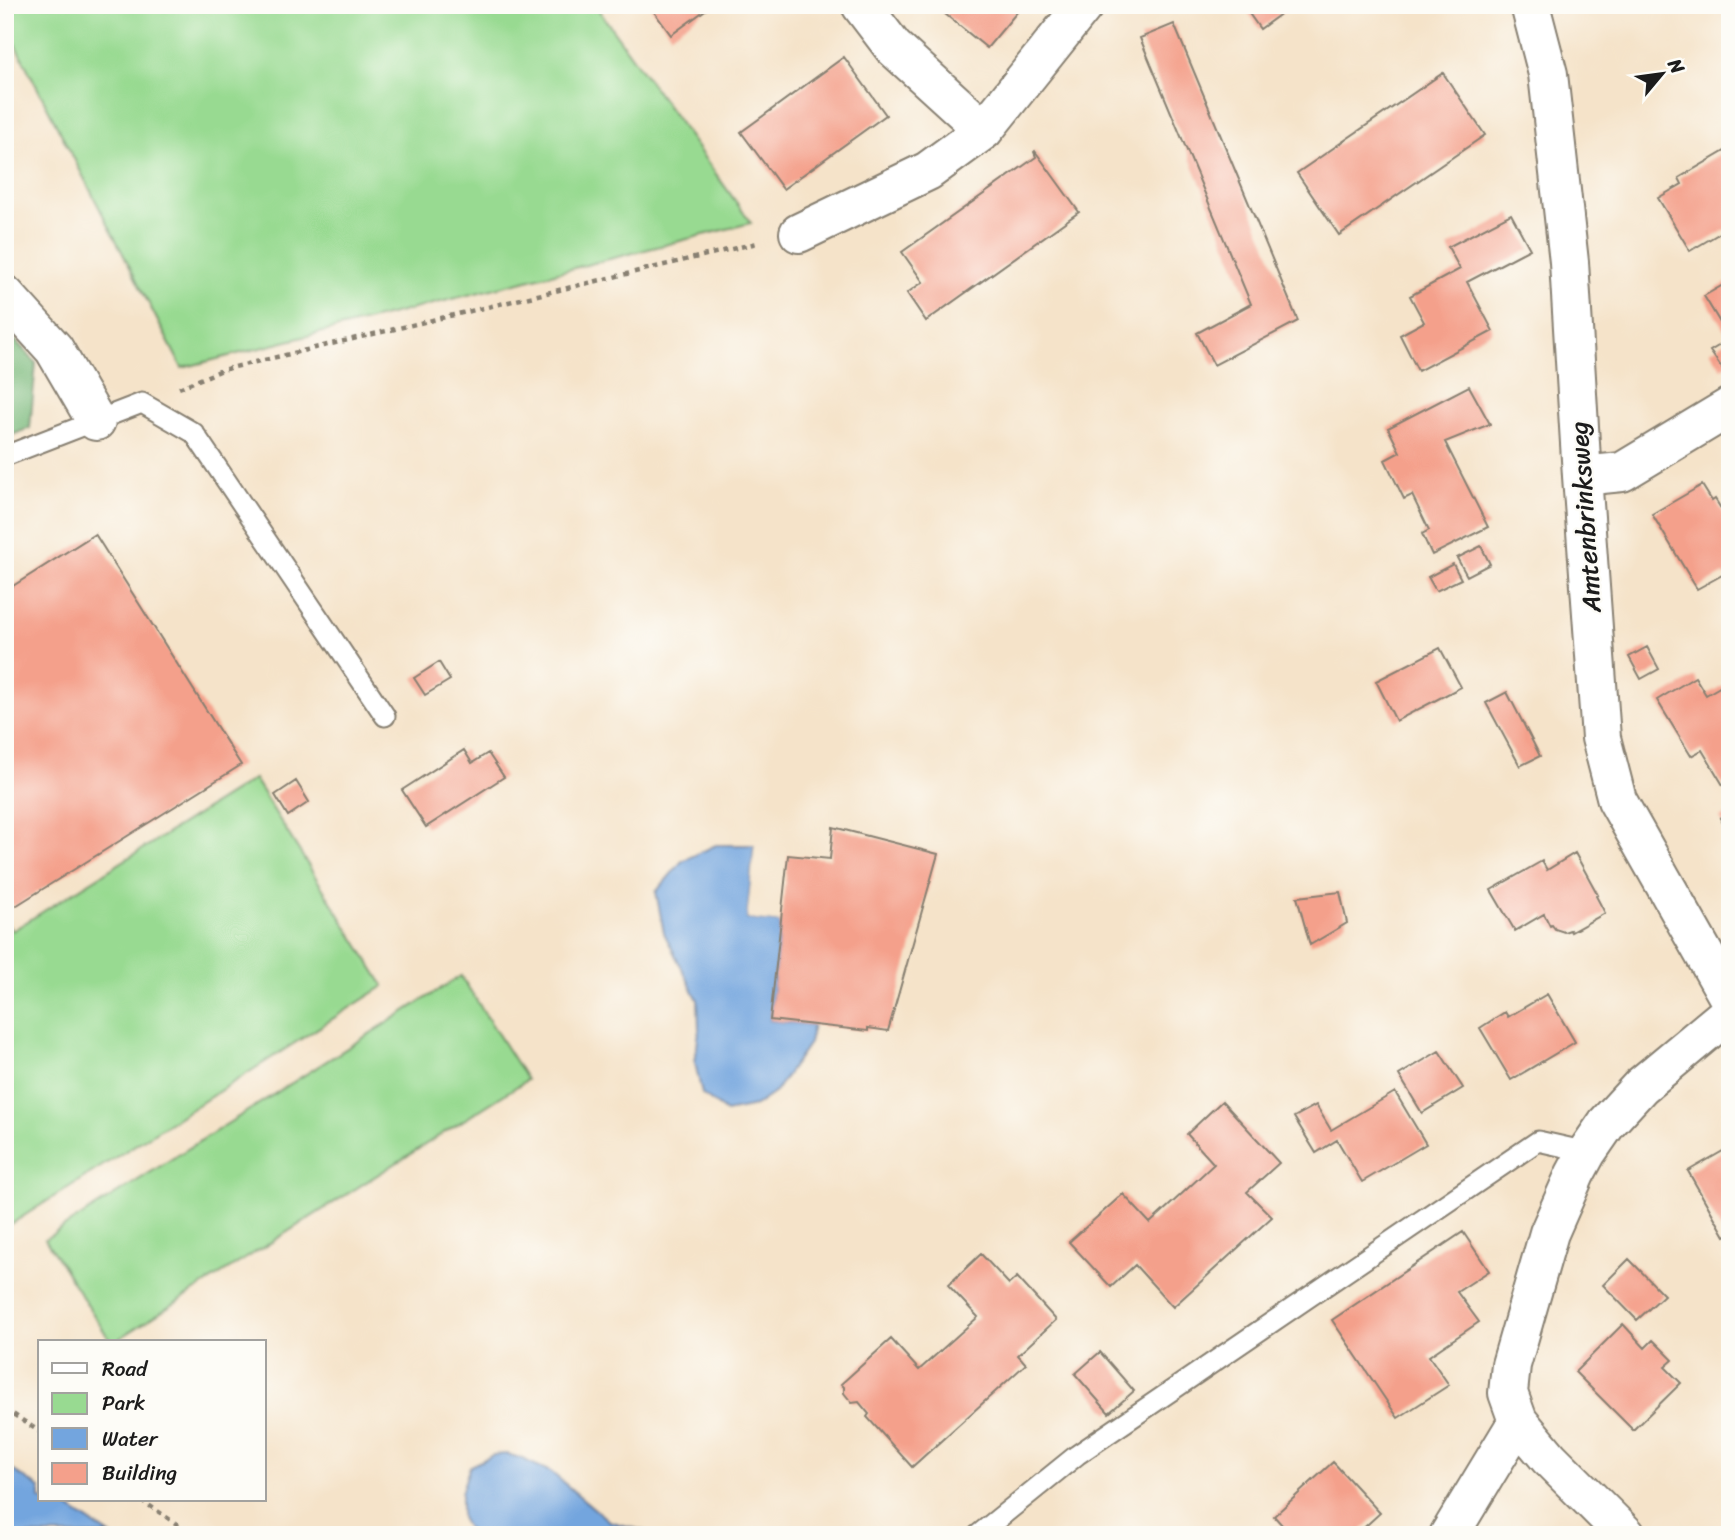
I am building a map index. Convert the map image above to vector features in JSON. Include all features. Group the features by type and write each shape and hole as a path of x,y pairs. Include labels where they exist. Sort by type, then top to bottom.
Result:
{"street":[{"path":"861,5 893,47 984,130"},
{"path":"799,233 928,171 984,130 1084,5"},
{"name":"Amtenbrinksweg","path":"1530,5 1548,74 1569,262 1601,738 1617,800 1730,1000"},
{"path":"5,295 54,349 96,421"},
{"path":"1582,476 1622,472 1730,407"},
{"path":"1626,1535 1549,1458 1518,1421 1508,1393 1511,1365 1549,1233 1587,1152 1607,1123 1641,1086 1730,1012"},
{"path":"1449,1535 1518,1421"}],"lane":[{"path":"5,456 142,403 194,433 385,716"},
{"path":"978,1535 1077,1455 1538,1141 1587,1152"}],"path":[{"path":"142,403 222,370 799,233"},
{"path":"5,1409 38,1431"},
{"path":"144,1502 194,1535"}],"green space":[{"path":"5,5 595,5 751,223 182,368 5,25"},
{"path":"5,329 36,363 30,428 5,438"},
{"path":"254,779 384,986 5,1228 5,921 12,931"},
{"path":"461,976 527,1080 117,1340 110,1340 45,1239"}],"water":[{"path":"716,845 754,845 747,919 781,923 770,1020 813,1025 809,1043 775,1092 755,1106 726,1112 702,1094 695,1063 699,1030 698,1000 664,933 656,892 682,861"},
{"path":"507,1454 551,1472 609,1521 662,1535 471,1535 461,1518 461,1493 470,1466 493,1455"},
{"path":"5,1465 38,1487 38,1502 60,1502 110,1535 5,1535"}],"pier":[{"path":"755,841 758,845 751,916 781,920 781,923 747,919"}],"building":[{"path":"649,5 712,5 671,35"},
{"path":"934,5 1023,5 987,48"},
{"path":"1243,5 1293,5 1260,29"},
{"path":"1174,24 1298,321 1214,365 1197,333 1251,304 1140,38"},
{"path":"844,57 886,115 783,189 741,132"},
{"path":"1443,73 1485,135 1339,235 1297,173"},
{"path":"1730,148 1730,227 1690,251 1658,198 1682,184 1679,178"},
{"path":"1035,151 1079,212 926,321 907,293 923,282 902,252 1036,157"},
{"path":"1511,214 1530,249 1467,282 1493,331 1418,371 1400,335 1424,322 1410,296 1460,269 1448,247"},
{"path":"1730,281 1730,339 1704,296"},
{"path":"1730,339 1730,363 1722,368 1710,351"},
{"path":"1469,386 1490,424 1445,442 1488,527 1432,555 1422,534 1429,530 1412,495 1404,499 1385,460 1400,452 1388,428"},
{"path":"1702,485 1712,501 1715,499 1730,523 1730,585 1724,574 1697,589 1652,514"},
{"path":"95,534 241,765 14,907 5,893 5,591"},
{"path":"1481,546 1490,564 1467,576 1457,558"},
{"path":"1453,564 1461,579 1436,591 1428,577"},
{"path":"1647,647 1659,669 1641,679 1629,657"},
{"path":"1440,648 1461,687 1396,721 1376,681"},
{"path":"439,662 450,680 425,695 414,678"},
{"path":"1695,677 1706,695 1730,681 1730,780 1723,785 1702,750 1691,756 1657,700"},
{"path":"1507,692 1540,756 1520,766 1486,703"},
{"path":"464,750 472,763 488,753 504,777 426,827 402,790"},
{"path":"296,781 309,802 288,816 275,795"},
{"path":"1730,813 1730,836 1720,818"},
{"path":"833,827 938,854 888,1031 770,1020 788,855 830,859"},
{"path":"1575,853 1605,913 1571,932 1550,926 1544,914 1515,931 1491,890 1542,861 1547,870"},
{"path":"1340,892 1347,923 1310,945 1297,897"},
{"path":"1547,994 1575,1042 1511,1080 1480,1028 1505,1012 1508,1017"},
{"path":"1439,1051 1463,1088 1422,1113 1399,1075"},
{"path":"1395,1092 1426,1144 1362,1182 1337,1140 1316,1153 1294,1117 1316,1105 1331,1130"},
{"path":"1222,1101 1279,1163 1247,1192 1272,1217 1173,1307 1135,1265 1111,1287 1069,1242 1123,1194 1150,1223 1172,1203 1214,1164 1187,1134"},
{"path":"1730,1147 1730,1233 1725,1236 1688,1171"},
{"path":"1463,1232 1489,1271 1457,1292 1479,1322 1429,1356 1449,1385 1398,1418 1332,1320"},
{"path":"981,1254 1009,1284 1017,1277 1056,1320 1018,1355 1026,1364 912,1467 867,1417 869,1414 859,1402 852,1403 841,1384 891,1339 919,1370 978,1317 948,1285"},
{"path":"1629,1259 1664,1295 1637,1320 1603,1285"},
{"path":"1623,1324 1645,1348 1653,1340 1673,1360 1665,1367 1681,1383 1633,1430 1575,1372"},
{"path":"1100,1352 1134,1391 1109,1413 1075,1374"},
{"path":"1333,1462 1380,1513 1356,1535 1291,1535 1274,1516"}]}
